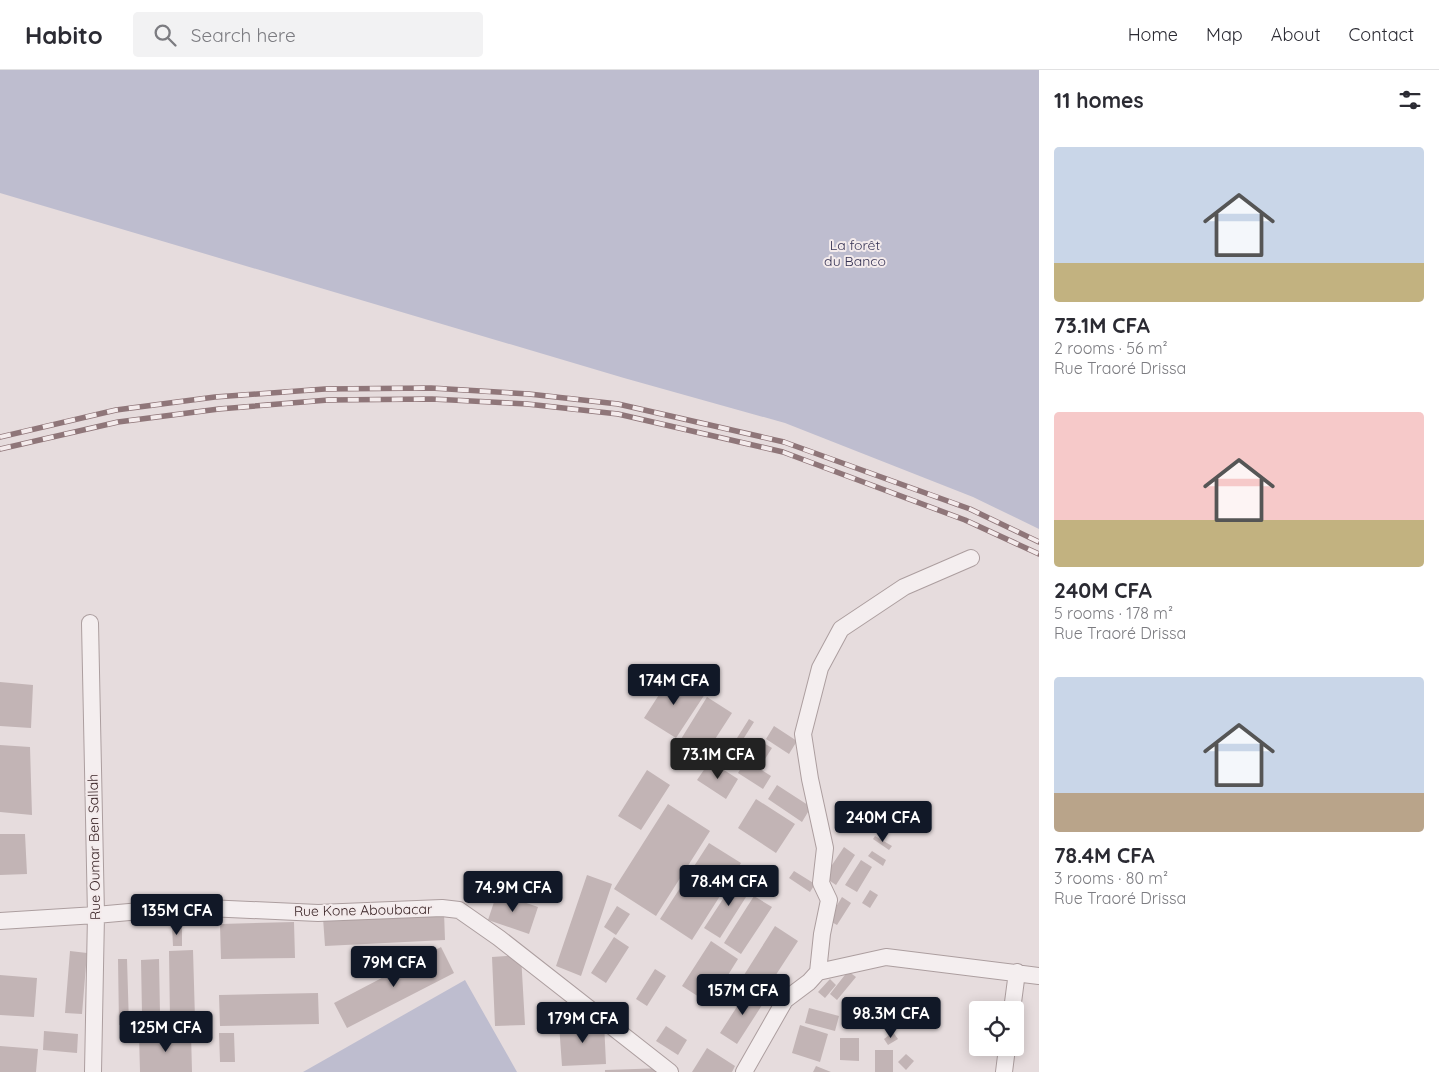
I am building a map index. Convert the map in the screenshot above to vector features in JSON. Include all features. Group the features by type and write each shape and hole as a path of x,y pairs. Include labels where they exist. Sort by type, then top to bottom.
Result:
{"street":[{"path":"818,972 822,934 829,900 821,883 825,848 810,779 803,734 820,668 841,629 904,587 971,558"},
{"name":"Rue Oumar Ben Sallah","path":"90,623 96,915 94,1072"},
{"name":"Rue Kone Aboubacar","path":"0,921 185,907 318,913 442,908 459,910 507,944 670,1072"},
{"path":"744,1072 785,1000 809,982 818,972 886,957 1039,976"},
{"path":"1013,1001 1017,972"},
{"path":"1004,1072 1006,1056"}],"green space":[{"name":"La forêt du Banco","path":"0,70 1039,70 1039,529 973,497 785,423 624,378 0,193"},
{"path":"465,980 517,1072 303,1072"}],"building":[{"path":"673,673 705,694 676,738 644,718"},
{"path":"0,682 33,685 31,728 0,726"},
{"path":"707,697 732,713 697,767 673,752"},
{"path":"749,719 754,722 725,768 720,765"},
{"path":"774,726 797,741 789,754 766,739"},
{"path":"762,742 772,748 763,762 753,756"},
{"path":"0,745 30,747 32,815 0,812"},
{"path":"746,760 771,776 763,789 738,773"},
{"path":"710,761 738,779 726,799 697,780"},
{"path":"647,770 670,785 641,830 618,816"},
{"path":"777,785 811,807 802,822 768,799"},
{"path":"756,799 795,824 776,853 738,828"},
{"path":"668,804 710,831 656,916 614,889"},
{"path":"0,834 25,834 27,874 0,875"},
{"path":"875,836 892,846 889,850 873,839"},
{"path":"709,843 741,863 692,940 660,919"},
{"path":"844,847 855,855 836,885 824,877"},
{"path":"872,851 886,860 883,866 868,856"},
{"path":"861,860 872,867 857,892 845,885"},
{"path":"794,871 815,884 810,892 789,878"},
{"path":"587,875 612,884 581,976 556,966"},
{"path":"738,876 753,886 720,938 704,928"},
{"path":"870,890 878,895 870,908 862,903"},
{"path":"497,893 538,907 529,934 488,920"},
{"path":"754,896 772,907 741,954 724,943"},
{"path":"842,897 851,903 837,925 828,920"},
{"path":"617,906 630,914 616,935 604,927"},
{"path":"444,912 445,940 325,946 323,918"},
{"path":"294,922 295,958 221,959 220,924"},
{"path":"172,926 182,926 182,946 173,946"},
{"path":"775,926 798,941 766,990 744,975"},
{"path":"614,937 629,947 606,983 591,973"},
{"path":"711,941 738,959 710,1004 682,986"},
{"path":"441,947 454,973 347,1028 334,1003"},
{"path":"193,950 195,1019 170,1019 169,951"},
{"path":"70,951 87,953 82,1014 65,1013"},
{"path":"521,955 525,1025 495,1026 492,957"},
{"path":"118,959 127,959 129,1025 119,1025"},
{"path":"159,959 160,1014 142,1014 141,960"},
{"path":"655,969 666,976 647,1006 636,999"},
{"path":"848,971 856,977 837,1000 830,994"},
{"path":"0,975 37,978 34,1017 0,1015"},
{"path":"830,979 836,985 825,998 818,992"},
{"path":"749,988 766,999 737,1044 720,1033"},
{"path":"318,993 319,1024 220,1026 219,995"},
{"path":"852,1004 862,1009 858,1018 848,1014"},
{"path":"809,1008 839,1016 835,1031 805,1023"},
{"path":"604,1022 606,1064 562,1066 559,1024"},
{"path":"800,1025 828,1034 820,1062 792,1053"},
{"path":"666,1026 687,1040 678,1055 656,1041"},
{"path":"44,1031 78,1034 77,1053 43,1050"},
{"path":"893,1032 898,1039 888,1045 884,1039"},
{"path":"191,1033 192,1072 140,1072 139,1034"},
{"path":"219,1033 234,1033 235,1062 220,1062"},
{"path":"840,1038 859,1038 859,1061 840,1060"},
{"path":"0,1046 38,1049 36,1072 0,1072"},
{"path":"707,1048 735,1066 732,1072 692,1072"},
{"path":"875,1050 893,1050 893,1072 875,1072"},
{"path":"906,1054 914,1061 906,1070 898,1062"},
{"path":"816,1066 831,1072 813,1072"},
{"path":"665,1068 665,1072 605,1072 605,1070"}],"railway":[{"path":"0,437 116,410 215,397 325,389 431,388 529,394 618,404 784,442 970,509 1039,542"},
{"path":"0,449 118,422 219,409 328,400 432,399 527,404 618,414 783,452 965,520 1039,554"}]}
